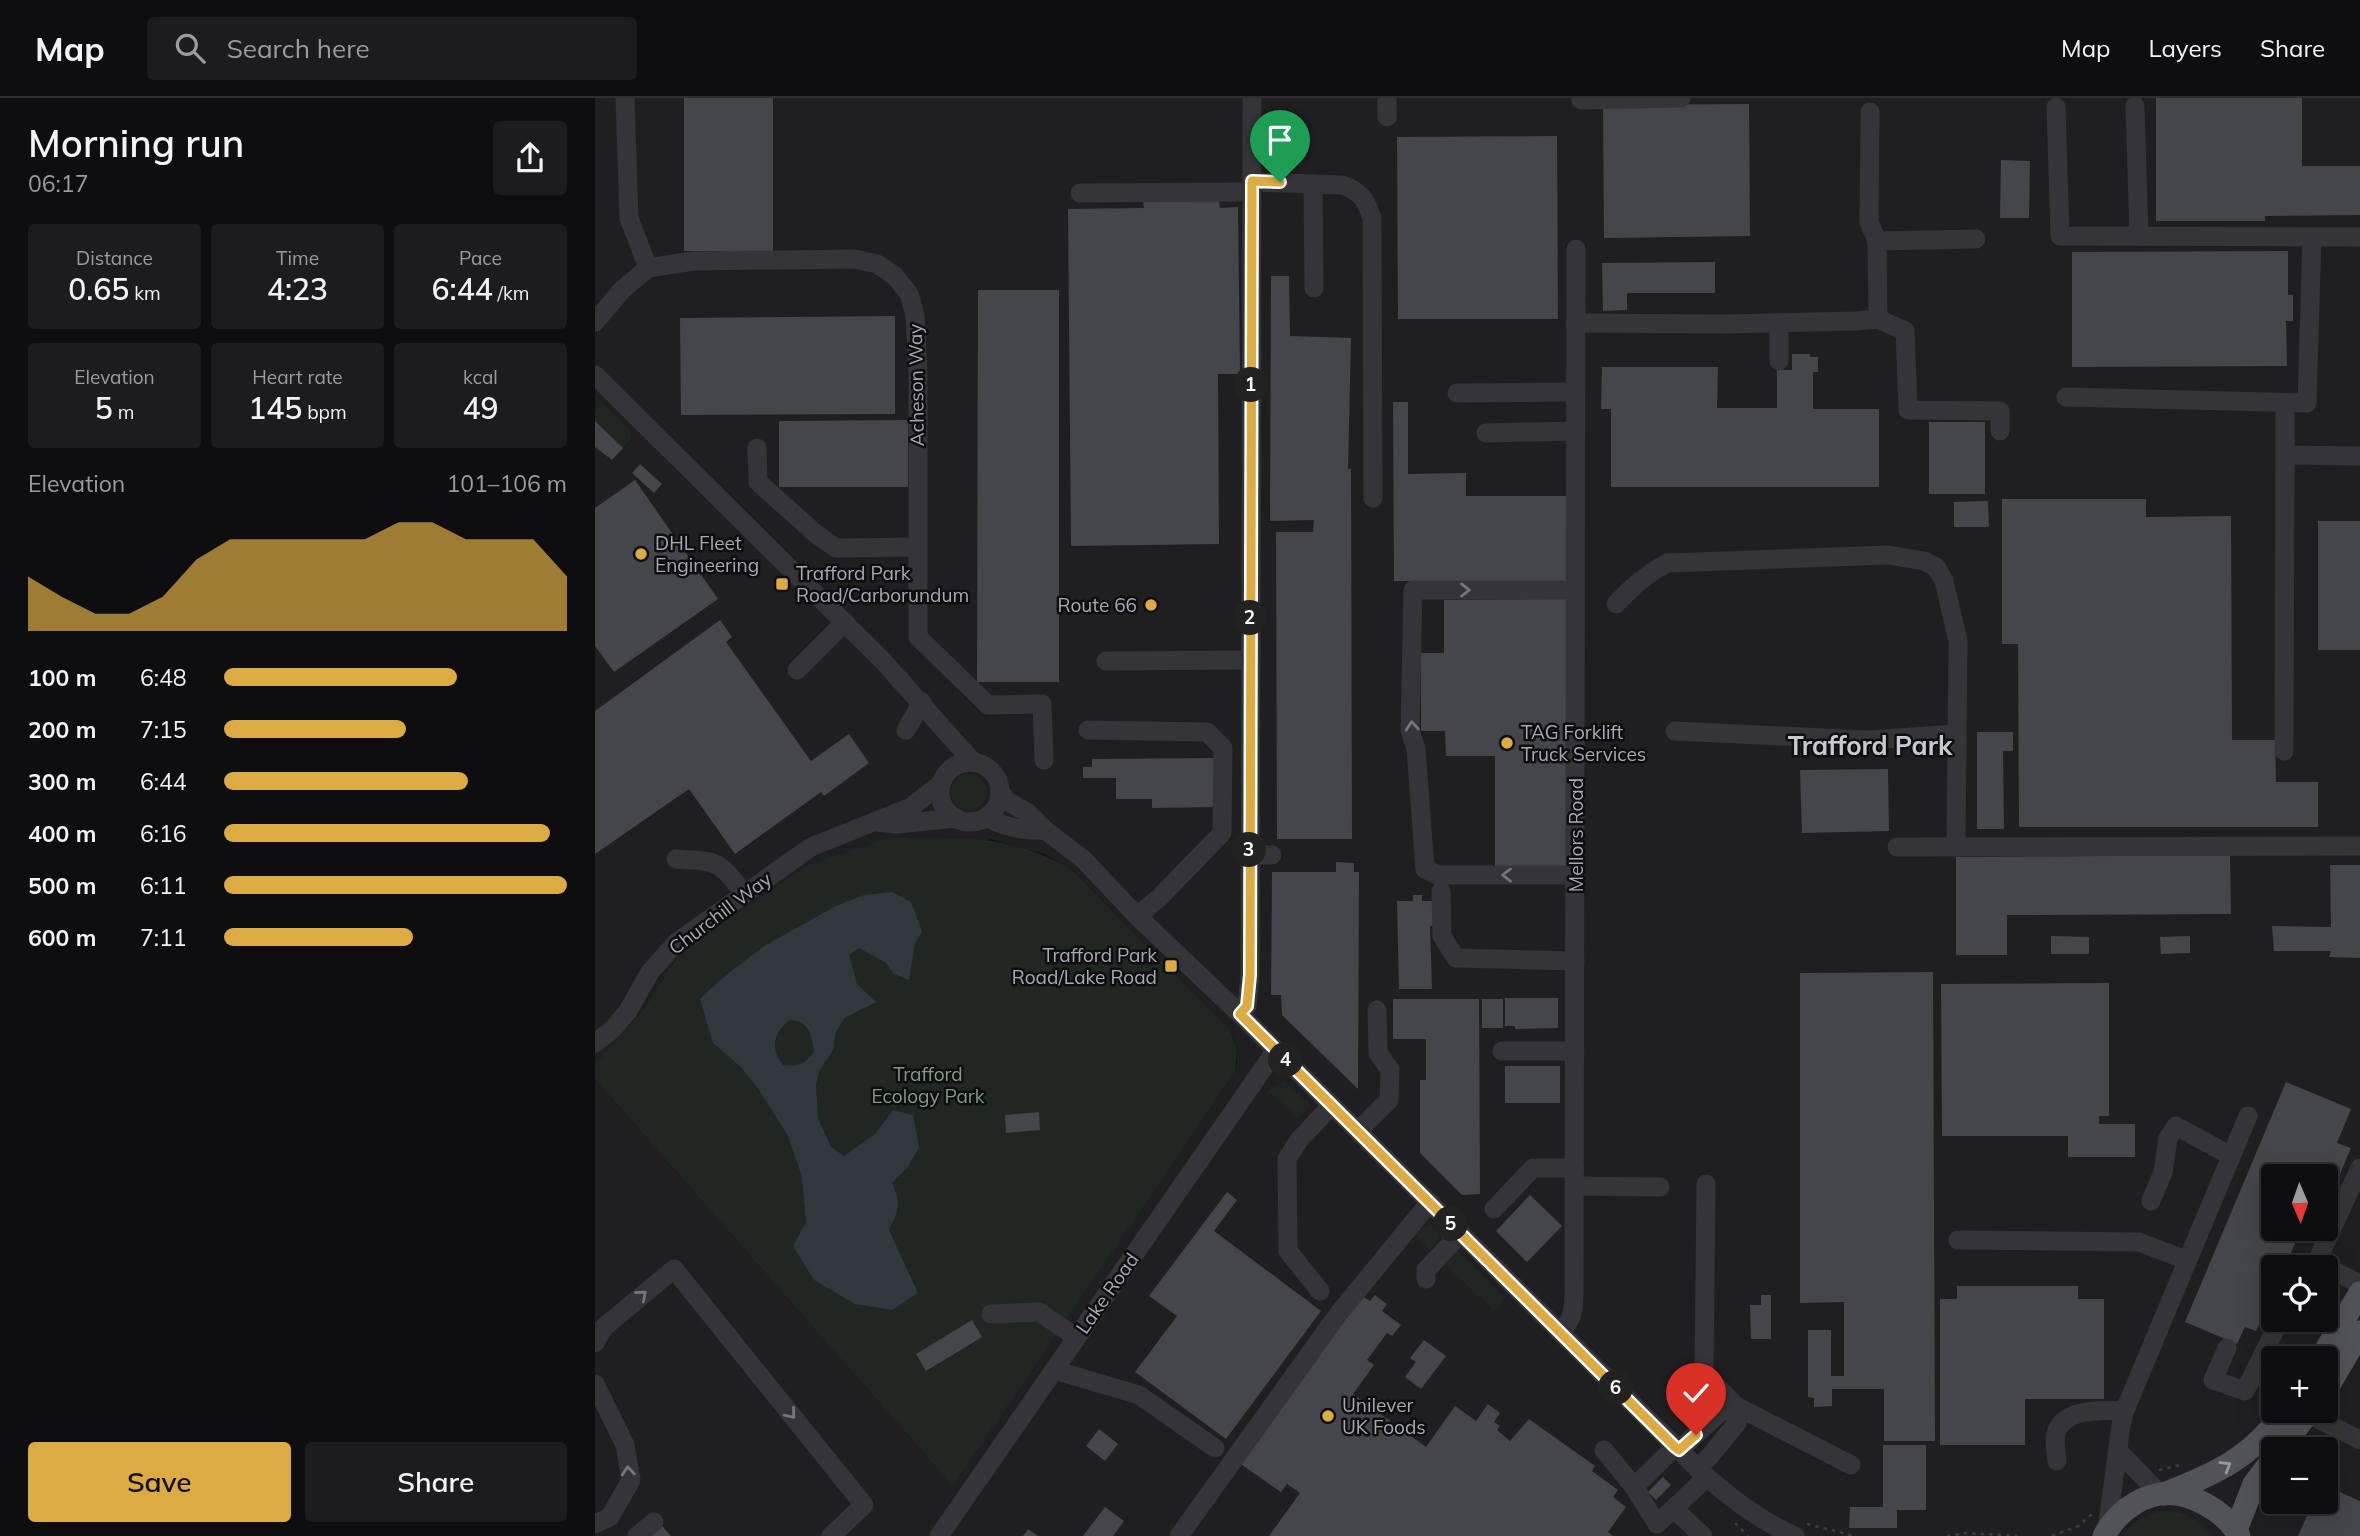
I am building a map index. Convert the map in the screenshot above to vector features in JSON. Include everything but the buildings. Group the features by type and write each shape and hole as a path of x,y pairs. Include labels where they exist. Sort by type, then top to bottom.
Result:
{"main road":[{"path":"2328,1346 2360,1293"},
{"path":"2338,1370 2360,1332"},
{"path":"2106,1533 2114,1520 2126,1509 2143,1499 2212,1474 2232,1463 2285,1423"},
{"path":"2238,1533 2243,1508 2261,1475"},
{"path":"2162,1494 2187,1497 2207,1504 2223,1516 2238,1533"}],"street":[{"path":"595,322 622,290 648,268 629,218 625,98"},
{"path":"1240,1014 1247,1006 1249,996 1252,98"},
{"path":"1581,103 1681,98"},
{"path":"2135,106 2139,236"},
{"path":"2056,107 2060,236 2360,237"},
{"path":"1870,112 1869,222 1877,241 1878,318"},
{"path":"1313,184 1314,288"},
{"path":"1080,193 1313,184 1342,185 1355,189 1366,200 1372,218 1373,498"},
{"path":"2066,397 2307,403 2312,237"},
{"path":"1877,241 1976,239"},
{"name":"Mellors Road","path":"1560,1332 1567,1325 1574,1304 1576,249"},
{"name":"Acheson Way","path":"648,268 693,261 855,259 877,264 895,276 909,294 915,315 918,373 918,637 988,705 1042,704 1044,760"},
{"path":"1575,323 1779,323 1878,318 1905,331 1908,410 2000,411 2000,431"},
{"path":"1779,323 1779,361"},
{"path":"597,380 845,622 922,702 974,762 989,769 999,784 1000,792 998,802 986,817 971,822 956,818 948,812 943,803 940,793 945,777 942,743 944,730"},
{"path":"1457,393 1575,392"},
{"path":"2284,751 2285,403"},
{"path":"1486,433 1575,431"},
{"path":"757,448 758,482 816,534 836,548 918,547"},
{"path":"2285,455 2360,456"},
{"path":"1616,604 1631,586 1667,563 1888,555 1924,561 1935,568 1944,581 1958,641 1956,846"},
{"path":"1575,875 1438,875 1425,869 1416,749 1410,730 1413,590 1576,590"},
{"path":"797,670 845,622"},
{"path":"1106,661 1250,660"},
{"path":"906,730 922,702"},
{"path":"1088,730 1207,732 1223,748 1222,833 1159,898 1137,916"},
{"path":"1675,731 1868,740 1957,734"},
{"path":"945,777 956,765 974,762"},
{"name":"Churchill Way","path":"595,1043 613,1029 628,1011 650,972 677,942 811,847 911,807 945,777"},
{"path":"1000,792 1007,801 1028,813 1045,830 1083,859 1137,916 1240,1014 1702,1473 1756,1516 1795,1536"},
{"path":"986,817 997,823 1028,831 1045,830"},
{"name":"Churchill Way","path":"876,822 897,824 956,818"},
{"path":"1897,847 2360,846"},
{"path":"1249,855 1272,855"},
{"path":"677,859 708,861 721,866 743,893"},
{"path":"1441,891 1442,936 1456,958 1575,961"},
{"path":"1358,1131 1389,1100 1389,1070 1378,1053 1377,1010"},
{"name":"Lake Road","path":"939,1536 1276,1050"},
{"path":"1502,1051 1575,1051"},
{"path":"1320,1291 1288,1251 1287,1159 1299,1140 1332,1105"},
{"path":"2106,1533 2125,1410 2248,1116"},
{"path":"2151,1200 2163,1172 2168,1138 2176,1126 2231,1156"},
{"path":"1493,1209 1532,1168 1575,1177 1660,1187"},
{"path":"2323,1255 2360,1168"},
{"path":"1706,1184 1704,1373 1736,1406 1851,1465"},
{"path":"1179,1536 1339,1313 1430,1202"},
{"path":"1426,1279 1426,1270 1461,1233"},
{"path":"1958,1240 2139,1242 2186,1260"},
{"path":"595,1343 603,1328 674,1269 864,1505 831,1536"},
{"path":"2338,1275 2360,1284"},
{"path":"991,1314 1039,1312 1076,1337"},
{"path":"2227,1348 2213,1380 2245,1391 2274,1332"},
{"path":"1054,1370 1139,1395 1215,1448"},
{"path":"595,1384 625,1445 631,1480 610,1517 595,1524"},
{"path":"1634,1487 1719,1413 1736,1406"},
{"path":"1604,1450 1634,1487 1657,1524 1674,1509 1702,1473 1710,1456 1737,1423 1736,1406"},
{"path":"2057,1461 2056,1434 2067,1417 2078,1413 2125,1410"},
{"path":"2324,1423 2360,1440"},
{"path":"2119,1452 2162,1494"},
{"path":"1674,1509 1703,1536"},
{"path":"1756,1516 1763,1536"},
{"path":"637,1536 654,1522"}],"path":[{"path":"2148,1472 2186,1464"},
{"path":"2052,1536 2078,1527 2100,1508"},
{"path":"2069,1530 2070,1536"},
{"path":"1947,1536 1967,1533 2017,1536"}],"shaded area":[{"path":"595,98 2360,98 2360,1536 595,1536 595,1079 953,1485 1235,1072 1237,1061 1230,1029 1071,869 1044,854 991,839 681,951 643,1010 595,1064"},
{"path":"892,892 911,902 922,931 915,944 909,980 894,974 886,963 859,948 849,955 857,984 876,1002 844,1018 835,1034 834,1049 820,1070 816,1085 818,1118 831,1147 844,1156 875,1134 893,1110 913,1115 919,1147 908,1167 892,1183 898,1207 889,1230 918,1293 892,1310 855,1304 814,1280 793,1246 806,1222 802,1177 788,1136 741,1067 713,1043 700,999 764,946 836,906 864,895","holes":["790,1020 808,1030 814,1052 801,1064 783,1065 776,1053 775,1041 784,1025"]}],"green space":[{"path":"602,403 630,429 631,439 623,448 595,421 595,411"},
{"path":"969,774 982,779 987,792 982,805 969,810 956,805 951,792 956,779"},
{"name":"Trafford Ecology Park","path":"894,837 985,840 1027,849 1071,869 1230,1029 1237,1050 1235,1072 953,1486 595,1079 595,1064 643,1010 681,951 810,864"},
{"path":"1285,1082 1311,1105 1298,1119 1271,1093 1264,1096 1272,1086"},
{"path":"1430,1224 1441,1235 1430,1251 1413,1232"},
{"path":"1457,1250 1504,1298 1494,1310 1443,1263"},
{"path":"2163,1511 2190,1517 2211,1536 2123,1536 2140,1519"}],"place":[{"name":"DHL Fleet Engineering","path":"641,554"},
{"name":"Trafford Park Road/Carborundum","path":"782,584"},
{"name":"Route 66","path":"1151,605"},
{"name":"TAG Forklift Truck Services","path":"1507,743"},
{"name":"Trafford Park Road/Lake Road","path":"1171,966"},
{"name":"Unilever UK Foods","path":"1328,1416"}],"district":[{"name":"Trafford Park","path":"1870,746"}],"route":[{"path":"1280,182 1252,181 1250,975 1247,1006 1240,1014 1675,1447 1679,1450 1696,1435"}]}
